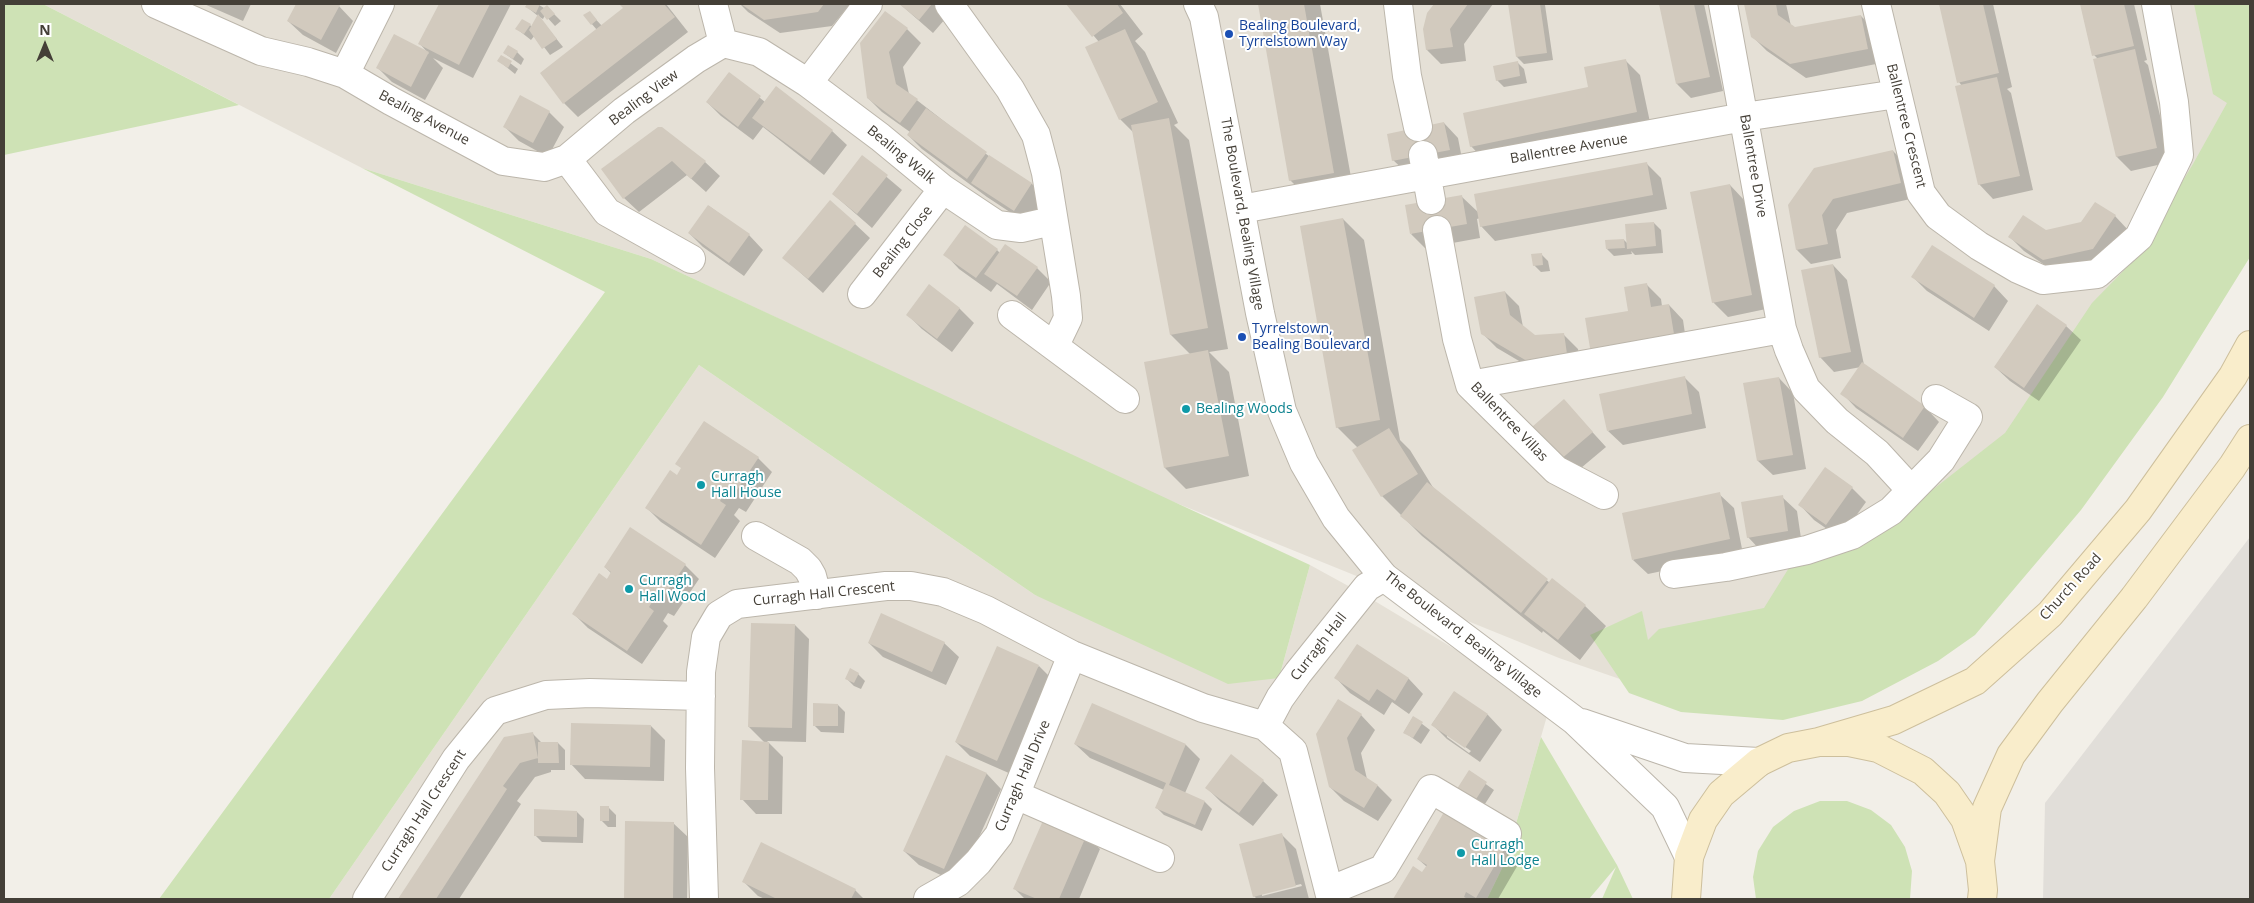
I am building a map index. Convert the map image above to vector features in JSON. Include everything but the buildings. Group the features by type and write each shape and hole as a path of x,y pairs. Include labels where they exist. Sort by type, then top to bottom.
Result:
{"main road":[{"name":"Church Road","path":"1819,742 1894,720 1974,681 2050,614 2138,510 2233,376 2250,345"},
{"path":"1982,899 1980,861 1986,808 2011,755 2050,702 2134,598 2232,467 2250,439"},
{"path":"1686,899 1689,857 1703,820 1721,794 1759,762 1788,748 1819,742 1849,742 1878,748 1924,771 1947,793 1965,819 1980,861"}],"street":[{"name":"Bealing Avenue","path":"156,4 261,51 308,62 345,74 390,101 503,161"},
{"path":"345,74 380,4"},
{"path":"714,4 723,43"},
{"path":"808,83 868,4"},
{"path":"949,4 1010,88 1036,135 1046,173 1068,318 1055,345"},
{"name":"The Boulevard, Bealing Village","path":"1198,4 1204,18 1260,313 1282,411 1304,463 1336,518 1384,577 1574,720 1665,807 1689,857"},
{"path":"1398,4 1407,76 1418,127"},
{"name":"Ballentree Drive","path":"1723,4 1782,329 1789,350 1806,389 1837,421 1877,453 1911,490"},
{"name":"Ballentree Crescent","path":"1876,4 1921,192 1938,216 1979,246 2018,269 2043,280 2096,274 2139,237 2179,155 2174,102 2156,4"},
{"name":"Bealing Walk","path":"723,43 760,52 808,83 880,137 943,189 997,225 1021,228 1052,221"},
{"name":"Bealing View","path":"503,161 544,166 567,158 624,111 696,59 723,43"},
{"name":"Ballentree Avenue","path":"1241,209 1427,177 1744,117 1898,94"},
{"path":"567,158 607,212 691,259"},
{"name":"Bealing Close","path":"862,294 943,189"},
{"name":"Ballentree Villas","path":"1437,230 1457,340 1470,384 1556,470 1604,495"},
{"path":"1012,314 1125,399"},
{"path":"1470,384 1782,329"},
{"path":"1674,574 1764,560 1807,550 1852,535 1891,511 1941,460 1968,417 1936,399"},
{"path":"756,536 800,561 812,576 817,595"},
{"name":"Curragh Hall","path":"1265,726 1280,698 1303,665 1367,587 1384,577"},
{"name":"Curragh Hall Crescent","path":"367,899 456,759 495,711 546,695 590,693 701,696 701,672 706,636 719,615 737,604 886,586 911,586 943,592 986,610 1072,655 1203,708 1265,726 1293,751 1330,895"},
{"name":"Curragh Hall Drive","path":"928,899 958,882 978,862 999,836 1072,655"},
{"path":"701,696 700,768 704,899"},
{"name":"The Boulevard, Bealing Village","path":"1574,720 1685,758 1759,762"},
{"path":"1330,895 1383,869 1431,789 1507,834"},
{"path":"1016,795 1160,858"}],"shaded area":[{"path":"43,4 2250,4 2250,213 2123,416 1675,698 1559,658 1154,494 651,259 362,168"},
{"path":"699,365 1035,595 1279,678 1310,565 1363,594 1478,663 1547,716 1505,862 1487,899 329,899"},
{"path":"2250,537 2250,899 2043,899 2045,803"}],"green space":[{"path":"4,4 43,4 239,105 4,155"},
{"path":"2194,4 2250,4 2250,257 2163,397 2081,510 1975,635 1938,661 1862,701 1783,720 1681,712 1629,693 1590,635 1642,611 1648,640 1659,629 1764,608 1792,563 1922,498 2005,433 2092,303 2137,257 2227,103 2213,94"},
{"path":"362,168 651,259 1310,565 1279,678 1228,684 1035,595 699,365 329,899 159,899 605,292"},
{"path":"1541,737 1617,865 1633,899 1602,899 1616,867 1589,899 1487,899 1505,862"},
{"path":"1820,801 1847,801 1871,810 1891,825 1905,847 1912,871 1910,899 1756,899 1753,877 1758,851 1773,827 1794,811"}],"place":[{"name":"Bealing Boulevard, Tyrrelstown Way","path":"1229,34"},
{"name":"Tyrrelstown, Bealing Boulevard","path":"1242,337"},
{"name":"Bealing Woods","path":"1186,409"},
{"name":"Curragh Hall House","path":"701,485"},
{"name":"Curragh Hall Wood","path":"629,589"},
{"name":"Curragh Hall Lodge","path":"1461,853"}]}
